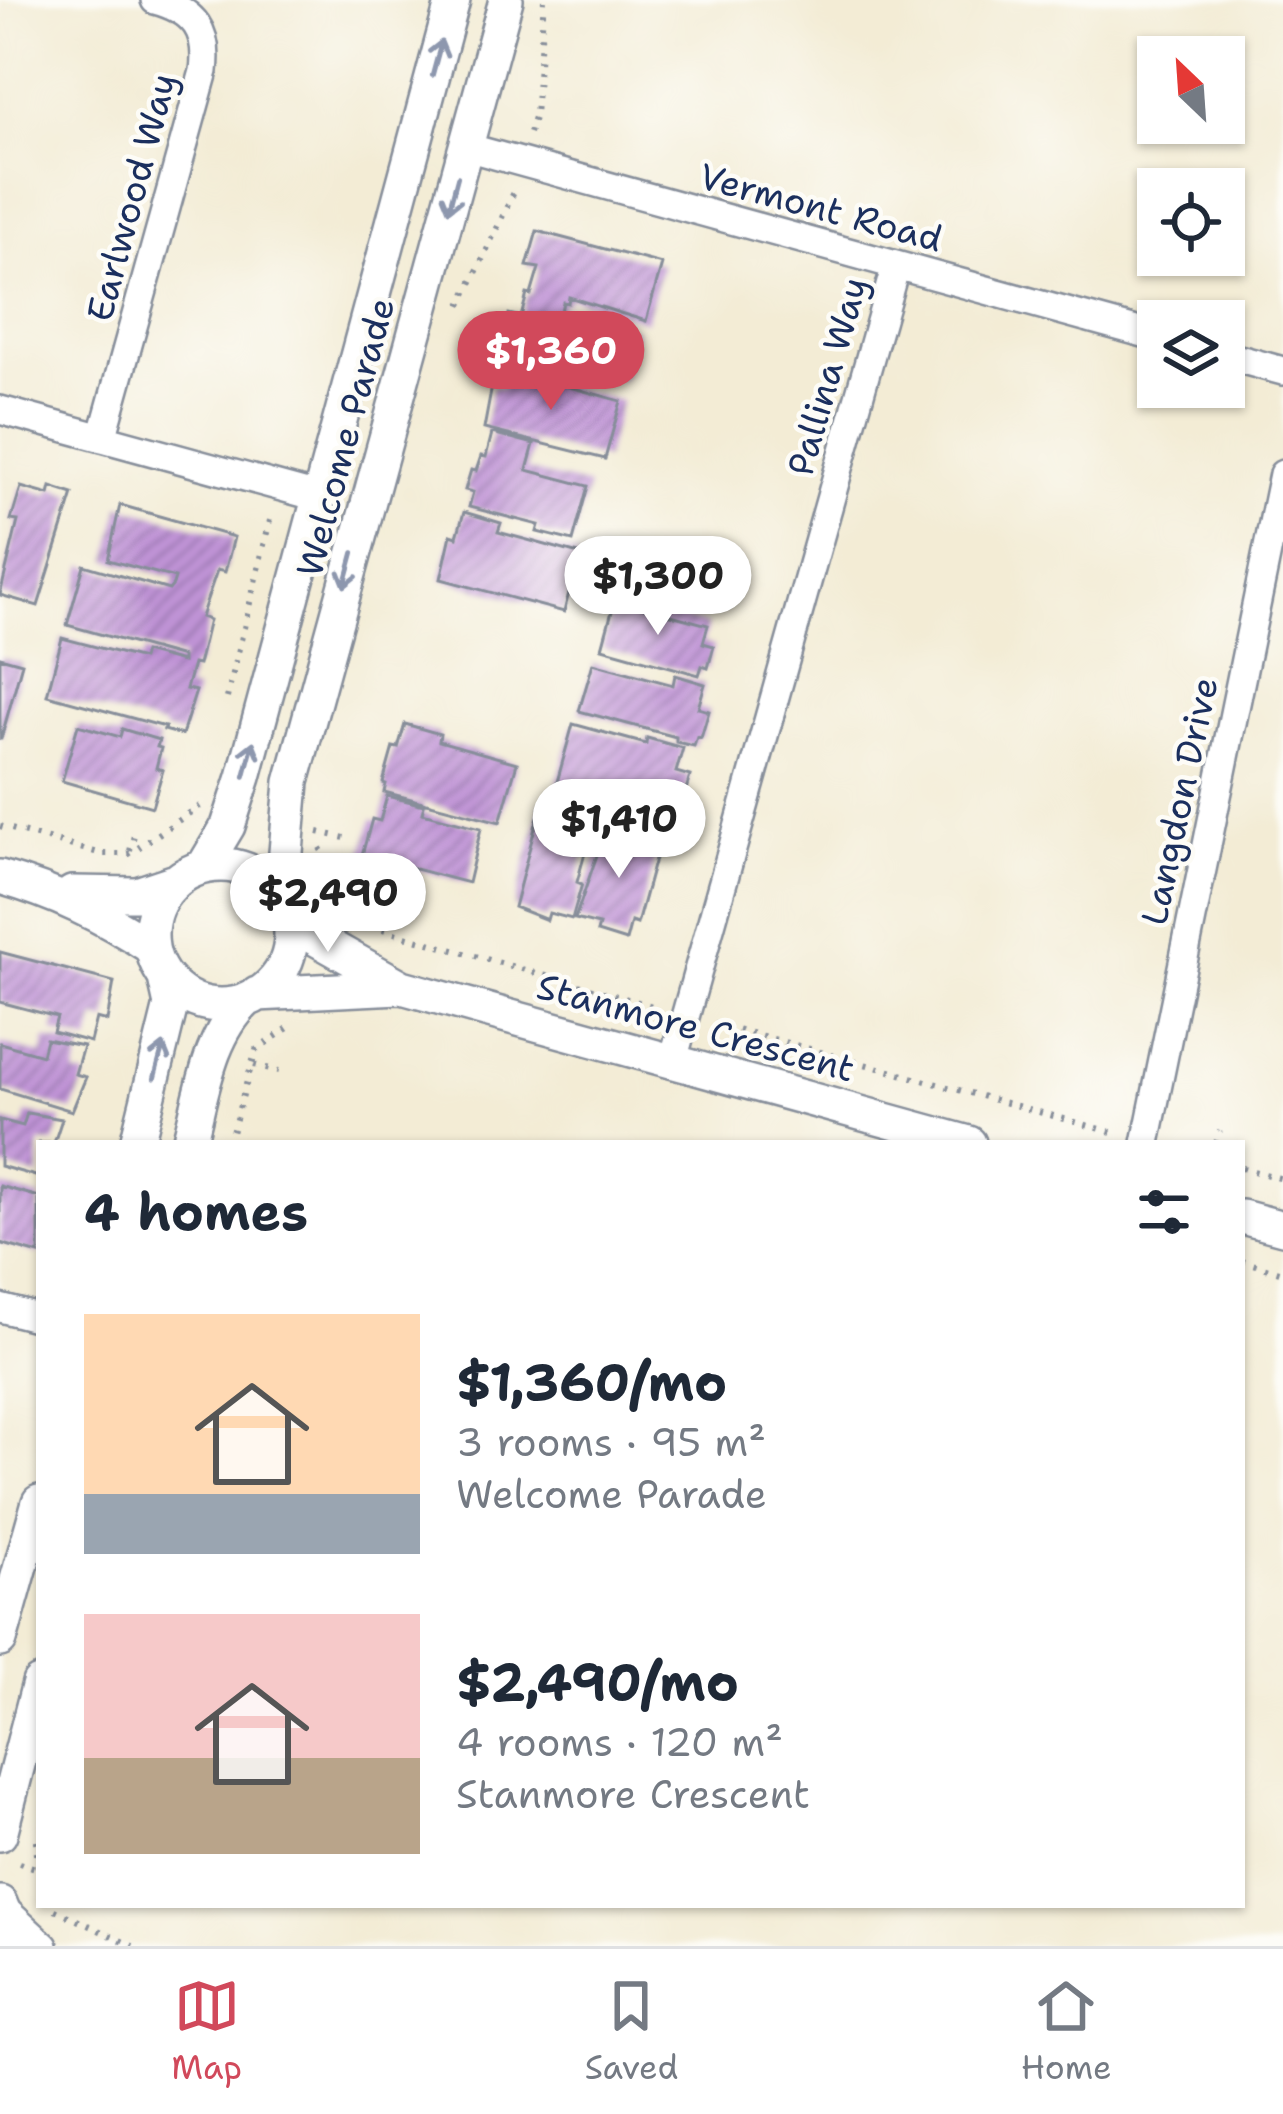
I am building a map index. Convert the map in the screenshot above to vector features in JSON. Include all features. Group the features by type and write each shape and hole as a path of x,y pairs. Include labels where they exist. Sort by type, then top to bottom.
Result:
{"street":[{"name":"Earlwood Way","path":"102,438 204,71 202,28 186,12 155,0"},
{"name":"Welcome Parade","path":"204,866 228,826 244,777 453,0"},
{"name":"Welcome Parade","path":"284,904 292,782 506,0"},
{"path":"416,135 466,147"},
{"name":"Vermont Road","path":"466,147 1137,331"},
{"name":"Pallina Way","path":"673,1060 896,265"},
{"path":"1245,361 1283,371"},
{"path":"0,410 318,497"},
{"name":"Langdon Drive","path":"1146,1140 1283,474"},
{"path":"52,892 137,894 204,866 226,864 266,880 284,904 291,948 283,970 228,1017 190,1140"},
{"path":"0,877 52,892 100,914 151,946"},
{"path":"138,1140 171,1005 151,946 154,912 173,882"},
{"name":"Stanmore Crescent","path":"284,904 315,938 402,987 958,1140"},
{"path":"165,978 200,1002 224,1005 252,997"},
{"name":"Stanmore Crescent","path":"252,997 402,987"},
{"path":"1245,1218 1283,1228"},
{"path":"0,1307 36,1317"},
{"path":"0,1640 36,1513"},
{"path":"0,1834 36,1695"},
{"path":"2,1906 10,1946"},
{"path":"2,1906 44,1946"}],"path":[{"path":"535,115 544,0"},
{"path":"457,321 511,204"},
{"path":"226,702 279,486"},
{"path":"200,806 204,789"},
{"path":"0,826 103,854 129,854 152,839"},
{"path":"336,872 322,855 313,832 345,838"},
{"path":"351,912 387,931 1139,1140"},
{"path":"230,1140 256,1050 300,1021"},
{"path":"1217,1140 1220,1131"},
{"path":"1245,1169 1283,1180"},
{"path":"1245,1263 1283,1273"},
{"path":"56,1910 134,1946"}],"building":[{"path":"537,231 662,264 646,321 569,297 568,303 563,302 561,311 636,330 623,379 502,351 509,314 521,317 539,268 527,266"},
{"path":"508,363 545,373 543,380 621,401 605,459 484,429 492,386 502,388"},
{"path":"492,433 534,444 527,470 588,486 573,541 537,532 539,525 469,507 473,492 465,490 471,470 476,471 481,456 486,457"},
{"path":"21,487 49,495 51,487 73,494 38,606 0,595"},
{"path":"120,505 234,537 225,572 217,570 201,617 209,620 198,665 193,664 186,689 196,691 182,735 47,695 62,638 142,659 144,652 182,662 182,657 67,625 84,565 169,590 173,585 175,578 108,560"},
{"path":"464,512 501,523 498,532 579,554 564,612 441,579 451,535 457,537"},
{"path":"615,600 708,625 703,643 714,646 708,668 702,666 699,675 602,648"},
{"path":"0,657 22,663 1,739 0,739"},
{"path":"593,663 673,685 675,675 705,684 698,708 709,711 701,738 697,737 694,746 579,711"},
{"path":"405,724 440,734 439,741 517,763 500,822 384,792 393,747 398,748"},
{"path":"573,724 646,744 647,738 683,748 676,772 690,776 681,807 677,806 675,814 557,782"},
{"path":"78,725 120,737 122,729 159,740 156,768 163,770 152,807 62,781"},
{"path":"387,796 424,805 422,813 481,828 468,883 362,855 372,819 380,821"},
{"path":"542,801 595,816 572,919 549,913 547,920 514,907"},
{"path":"607,826 661,837 637,924 631,922 626,941 597,932 599,925 575,919"},
{"path":"0,952 114,982 107,1021 96,1018 90,1042 53,1032 57,1017 0,1002"},
{"path":"46,1039 83,1046 75,1074 86,1077 72,1111 0,1089 0,1043 42,1055"},
{"path":"27,1113 62,1119 55,1140 36,1140 36,1176 0,1166 0,1120 23,1126"},
{"path":"0,1186 36,1196 36,1253 0,1243"}]}
